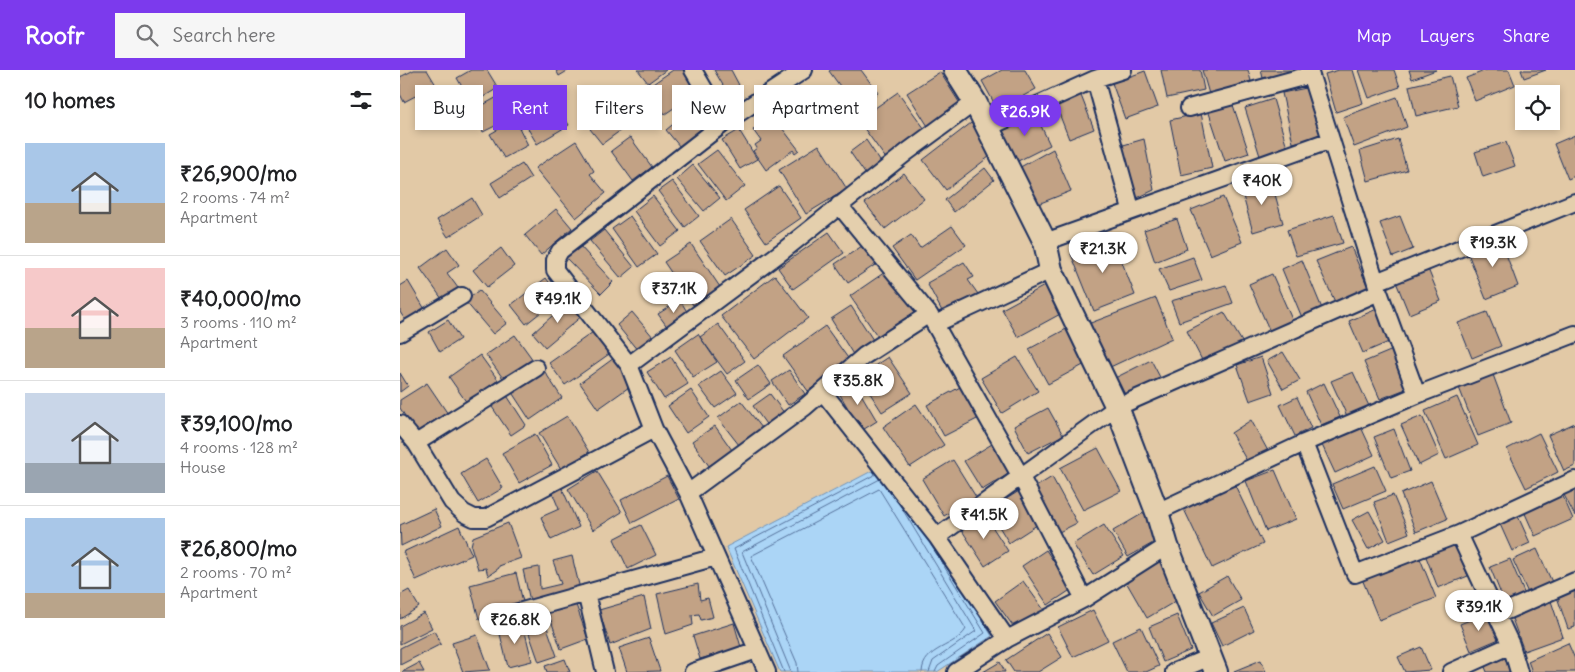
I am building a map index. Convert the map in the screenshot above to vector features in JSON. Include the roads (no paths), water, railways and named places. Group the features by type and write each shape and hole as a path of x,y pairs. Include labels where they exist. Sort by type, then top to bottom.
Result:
{"street":[{"path":"693,70 702,85"},
{"path":"744,110 804,70"},
{"path":"955,70 974,102 1045,242 1051,270 1117,407 1157,512 1167,546 1213,664 1174,672"},
{"path":"987,128 1040,102 1095,79 1123,70"},
{"path":"1189,108 1310,73 1377,287 1417,395"},
{"path":"1095,79 1131,209"},
{"path":"629,366 974,102"},
{"path":"715,130 560,251 555,260 555,270 629,366 654,429 688,493 767,672"},
{"path":"1045,242 1131,209 1331,140"},
{"path":"937,537 1117,407 1377,287 1575,202"},
{"path":"839,205 932,319 1021,477 1084,599"},
{"path":"688,493 751,449 823,392 864,356 932,319 1051,270"},
{"path":"400,334 462,296"},
{"path":"1157,512 1304,443 1417,395 1575,334"},
{"path":"416,443 536,368"},
{"path":"823,392 937,537 1007,640"},
{"path":"400,424 416,443 452,502 464,514 474,518 486,518 654,429"},
{"path":"1304,443 1355,574 1460,534 1575,480"},
{"path":"1460,534 1511,645 1519,672"},
{"path":"956,672 1007,640 1084,599 1167,546"},
{"path":"496,618 716,557"},
{"path":"1497,615 1575,581"},
{"path":"586,593 605,672"},
{"path":"1451,672 1511,645"},
{"path":"693,672 757,650"}],"water":[{"path":"887,463 992,636 937,672 780,672 726,547"}]}
